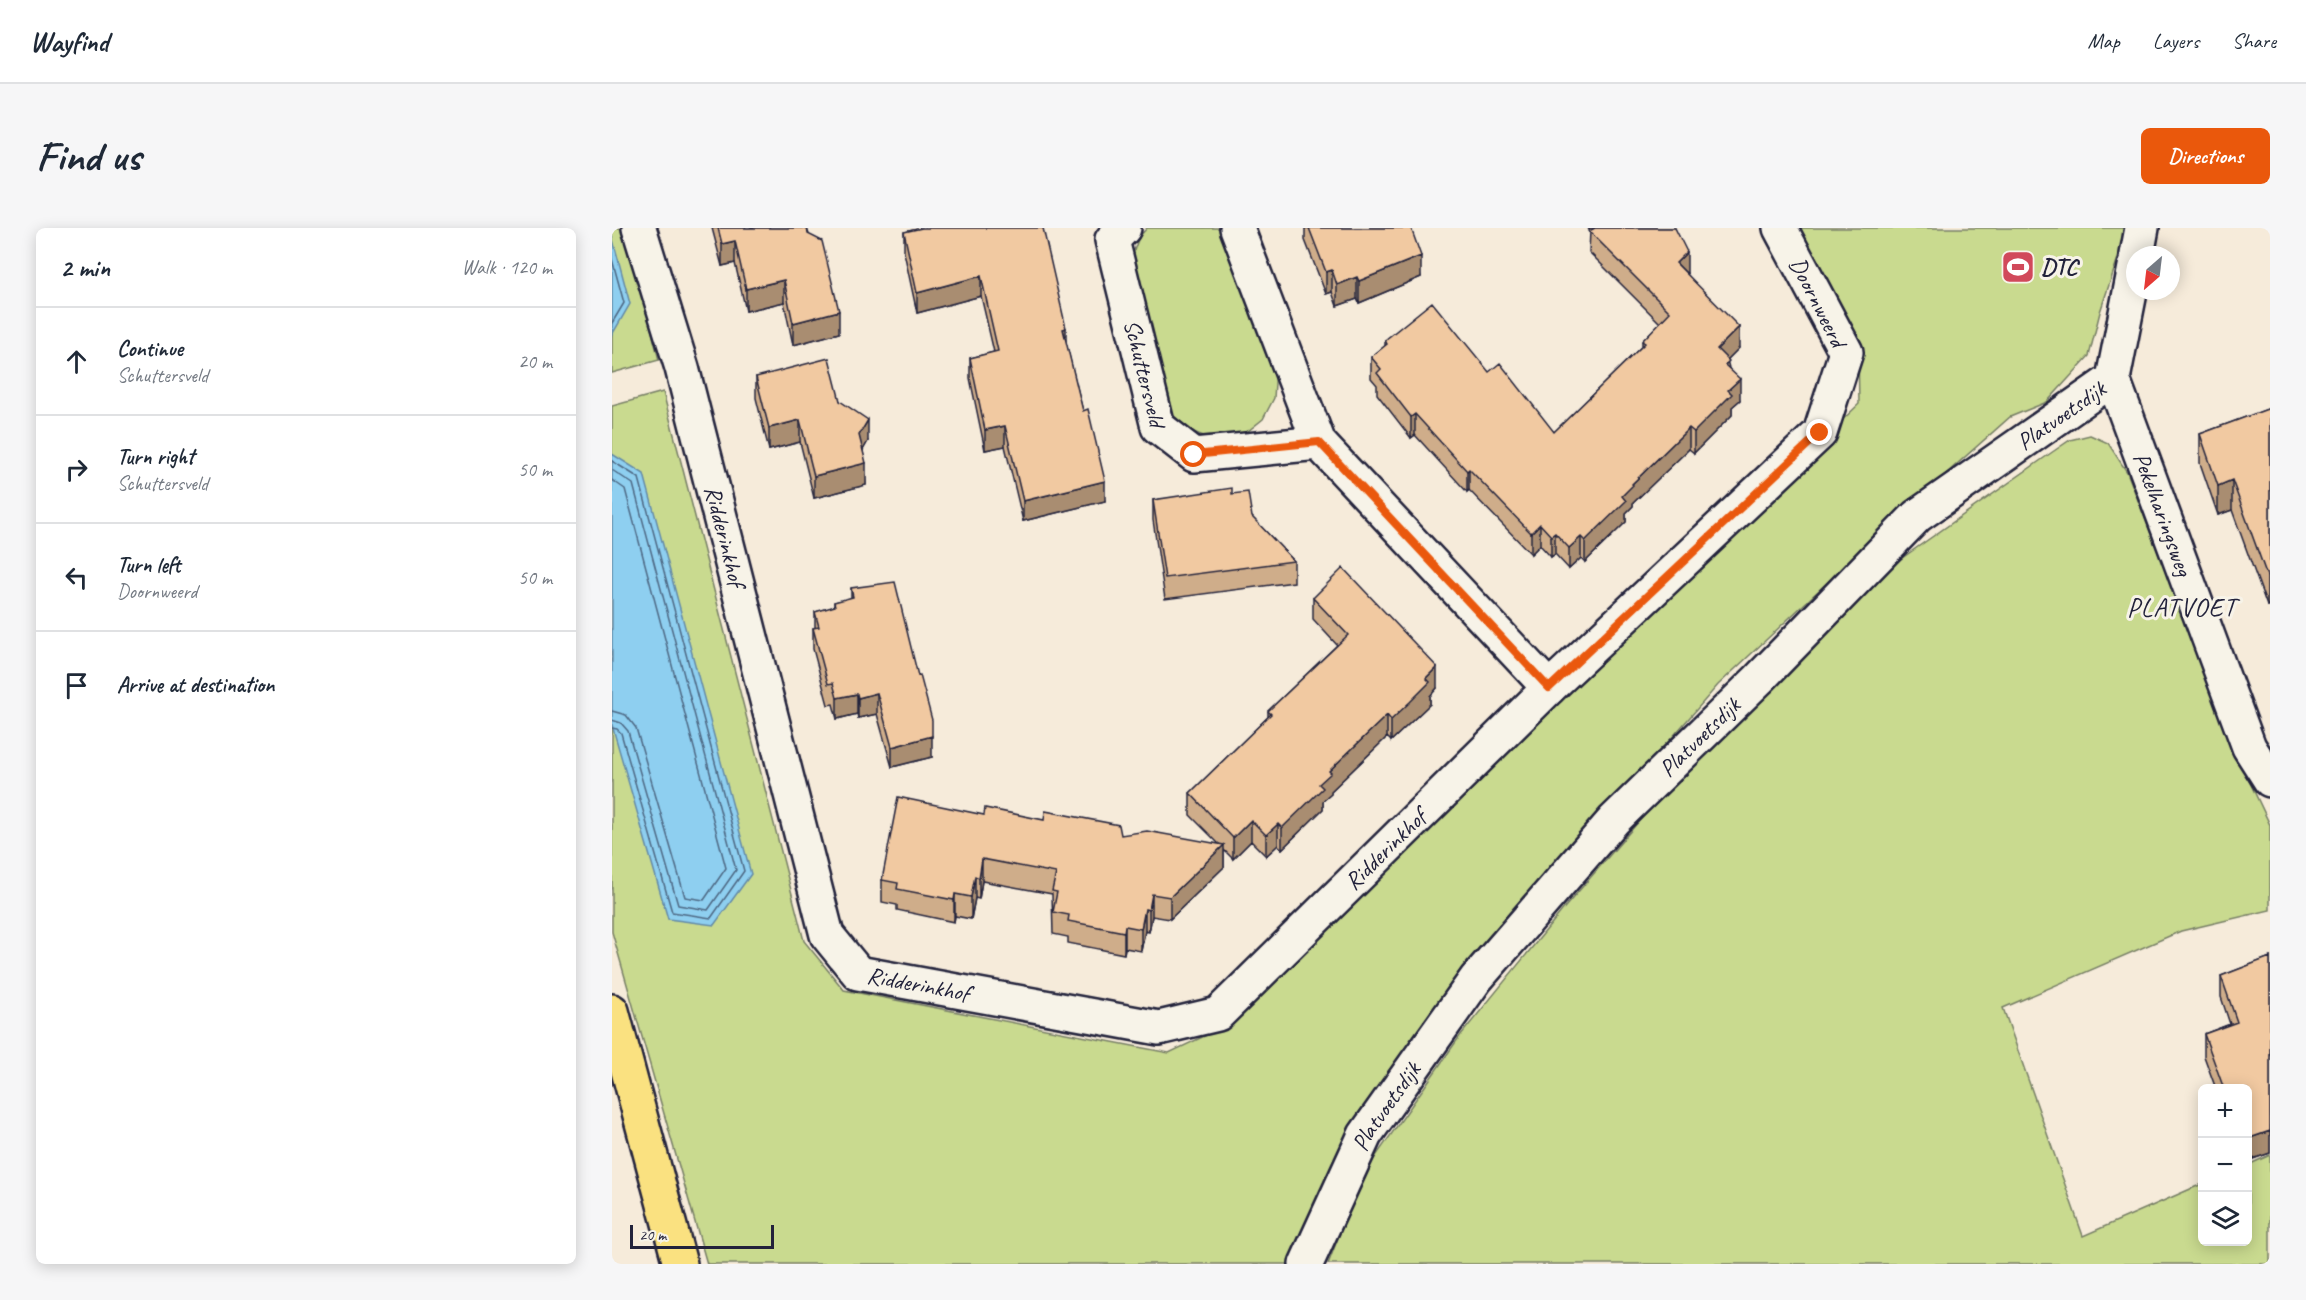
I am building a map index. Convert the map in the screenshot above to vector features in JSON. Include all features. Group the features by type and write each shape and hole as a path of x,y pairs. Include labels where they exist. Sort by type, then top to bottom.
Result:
{"main road":[{"path":"612,1011 680,1264"}],"street":[{"name":"Ridderinkhof","path":"639,228 682,368 826,935 858,973 1159,1028 1218,1014 1549,688"},
{"name":"Schuttersveld","path":"1124,228 1112,240 1158,427 1194,455 1319,442"},
{"path":"1237,228 1319,442 1549,688"},
{"name":"Doornweerd","path":"1549,688 1820,433 1846,352 1780,228"},
{"path":"2139,246 2142,228"},
{"name":"Platvoetsdijk","path":"1306,1264 1365,1135 1476,979 1614,820 1759,679 1917,516 2113,379 2129,300"},
{"name":"Pekelharingsweg","path":"2113,379 2249,747 2270,780"}],"green space":[{"path":"612,228 626,228 659,360 612,373"},
{"path":"1147,228 1219,228 1276,368 1274,398 1263,419 1248,431 1216,441 1191,431 1173,415 1161,387 1132,256 1139,237"},
{"path":"1797,228 2128,228 2100,312 2089,356 2047,402 2010,417 1884,529 1718,685 1508,925 1294,1264 707,1264 612,932 612,406 663,392 804,941 844,990 1169,1053 1207,1035 1859,404 1858,345"},
{"path":"2090,435 2108,443 2127,472 2235,751 2270,825 2270,910 2181,931 2003,1008 2083,1236 2198,1186 2198,1246 2252,1246 2252,1163 2270,1155 2270,1264 1328,1264 1362,1176 1460,1036 1565,907 1665,791 1861,587 2070,440"}],"water":[{"path":"612,236 630,304 612,335"},
{"path":"612,454 644,474 751,874 714,925 668,919 612,725"}],"building":[{"path":"718,228 807,228 808,234 822,241 839,311 793,323 784,280 746,289 735,241 722,244"},
{"path":"922,228 1043,228 1066,328 1063,329 1083,411 1088,409 1105,481 1023,501 1005,426 985,430 970,358 998,351 981,276 917,293 904,232"},
{"path":"1309,228 1411,228 1421,256 1359,281 1357,277 1337,285 1332,270 1326,272"},
{"path":"1595,228 1675,228 1687,252 1676,263 1739,327 1717,349 1729,361 1725,365 1740,379 1728,390 1732,394 1694,432 1689,428 1632,484 1622,496 1626,501 1585,541 1581,537 1569,548 1555,533 1551,536 1540,524 1531,533 1469,469 1467,471 1415,414 1411,417 1377,373 1381,369 1371,357 1387,344 1385,340 1432,302 1489,372 1500,363 1554,432 1645,343 1642,341 1670,312 1589,231"},
{"path":"829,358 840,401 868,420 859,435 866,463 814,476 800,420 769,428 756,377"},
{"path":"2270,408 2270,575 2267,576 2232,480 2218,486 2200,434"},
{"path":"1232,488 1232,494 1248,492 1252,517 1294,561 1165,578 1153,500"},
{"path":"1343,568 1437,667 1426,678 1430,682 1410,702 1391,720 1387,715 1329,771 1331,773 1319,784 1323,788 1282,828 1278,824 1266,835 1251,820 1233,838 1190,793 1271,714 1268,711 1348,635 1313,598"},
{"path":"895,582 918,676 920,675 932,720 932,736 892,747 877,693 858,698 857,694 837,698 833,683 828,684 813,628 819,627 815,612 835,606 834,602 853,597 851,588"},
{"path":"898,797 984,815 985,808 1044,820 1045,811 1119,825 1121,835 1147,831 1224,845 1170,897 1152,894 1149,910 1145,909 1141,929 1125,926 1124,932 1068,921 1069,915 1053,912 1057,892 1052,891 1056,873 982,859 979,878 975,876 971,897 955,894 954,900 897,889 898,883 882,880"},
{"path":"2270,957 2270,1131 2252,1137 2252,1084 2222,1084 2204,1034 2237,1022 2221,976"}],"place":[{"name":"DTC","path":"2018,267"}],"district":[{"name":"PLATVOET","path":"2182,607"}],"route":[{"path":"1194,455 1319,442 1549,688 1820,433"}]}
